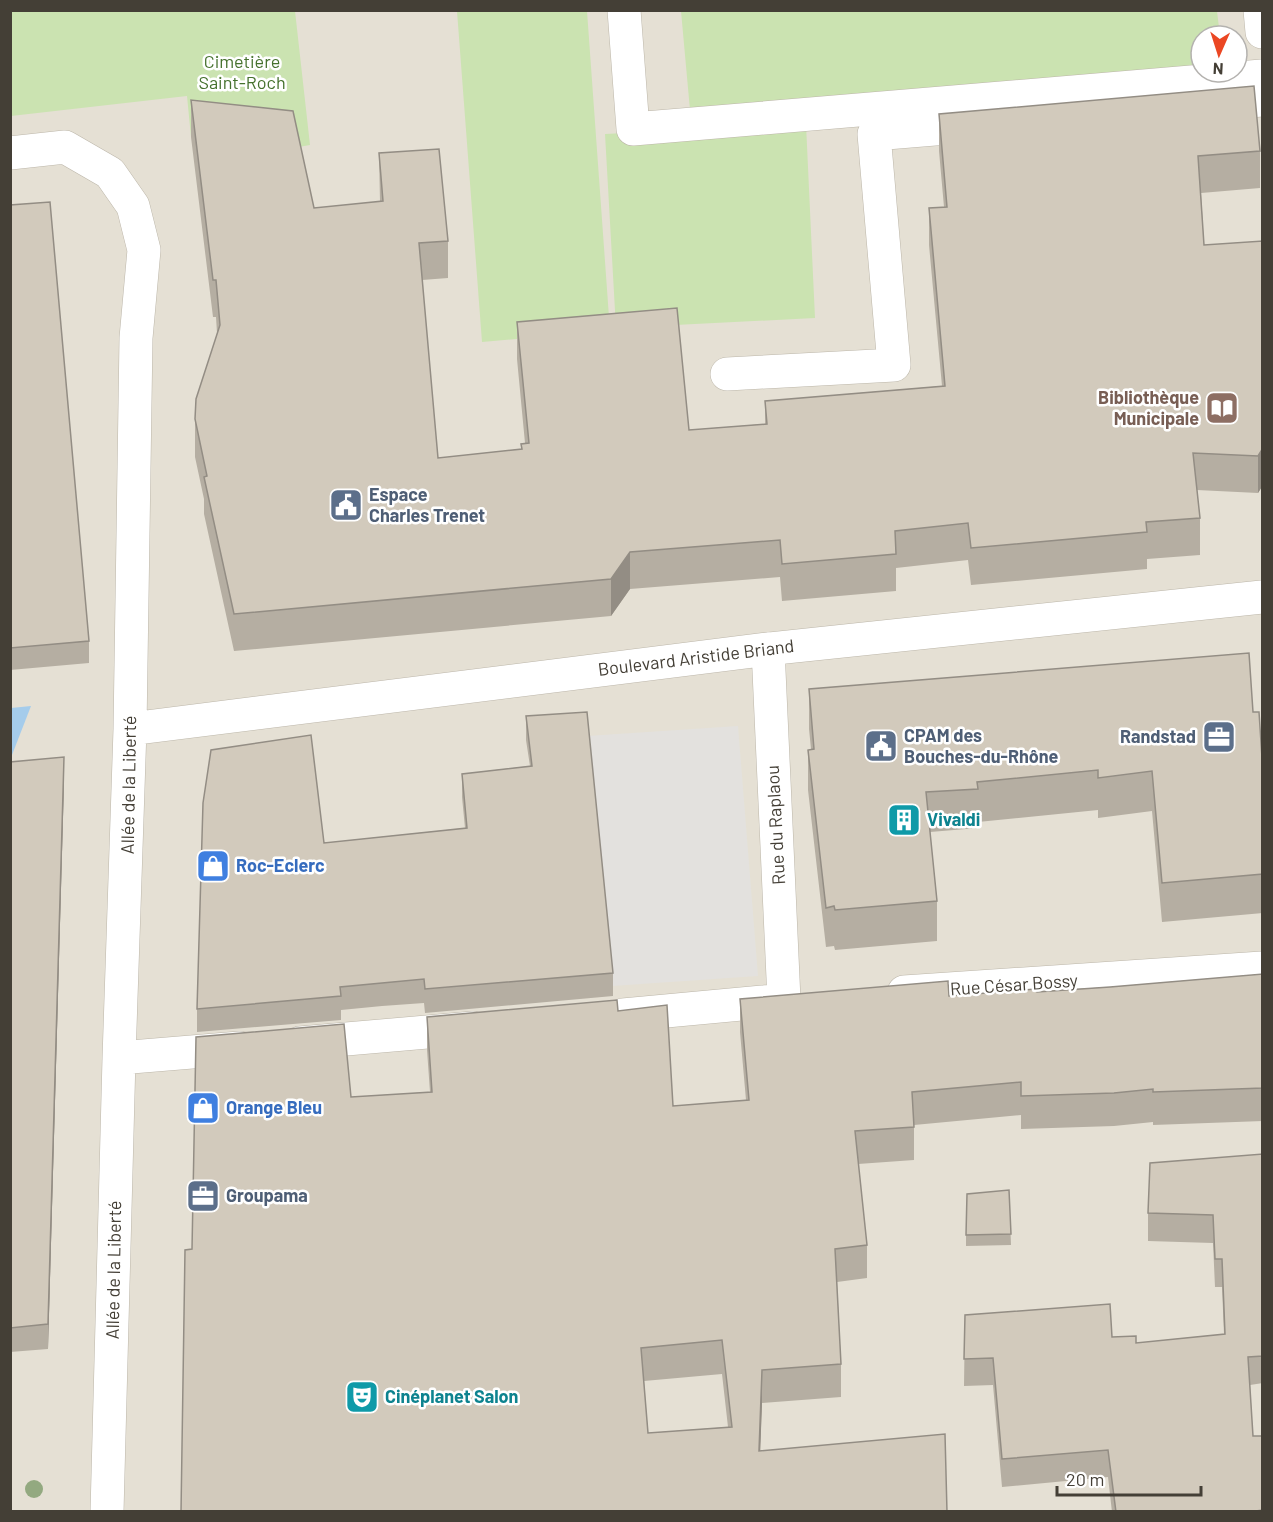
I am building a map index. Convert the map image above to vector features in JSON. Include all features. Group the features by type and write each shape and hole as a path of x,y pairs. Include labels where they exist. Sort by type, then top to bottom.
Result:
{"street":[{"path":"624,10 633,129 1263,75"},
{"path":"1260,10 1263,32"},
{"path":"728,374 894,365 873,134 1263,99"},
{"name":"Allée de la Liberté","path":"10,153 65,147 110,173 133,206 144,250 136,338 130,729 107,1512"},
{"name":"Boulevard Aristide Briand","path":"130,729 768,649 1263,597"},
{"name":"Rue du Raplaou","path":"599,1017 796,1000 768,649"},
{"name":"Rue César Bossy","path":"880,994 1263,968"},
{"path":"119,1058 506,1025"}],"shaded area":[{"path":"11,11 1262,11 1262,1511 11,1511"},
{"path":"738,726 758,976 612,986 587,736"}],"green space":[{"name":"Cimetière Saint-Roch","path":"10,11 295,11 310,145 293,148 191,137 187,96 11,116"},
{"path":"457,11 587,11 610,331 482,342"},
{"path":"681,11 1217,11 1219,24 1189,24 1189,73 691,121"},
{"path":"806,124 815,318 616,328 605,134"}],"water":[{"path":"31,706 12,755 11,755 11,708"}],"building":[{"path":"1254,86 1260,151 1198,156 1204,245 1263,241 1263,448 1258,456 1193,453 1200,518 1146,522 1147,532 971,548 968,523 895,531 896,554 782,564 780,540 630,552 611,579 234,614 204,477 207,476 195,419 196,399 220,325 191,100 293,111 314,208 383,201 379,153 439,149 448,241 419,243 438,458 522,449 521,444 529,443 517,322 677,308 689,430 767,424 765,401 945,386 929,208 947,207 939,114"},
{"path":"50,202 89,641 10,648 10,205"},
{"name":"Vivaldi","path":"1249,653 1253,712 1259,712 1263,773 1263,874 1162,883 1152,771 1098,778 1098,770 977,782 978,789 926,792 937,901 835,910 834,906 826,908 808,750 814,749 809,689"},
{"path":"587,712 613,973 425,989 424,979 340,987 341,996 197,1009 203,803 211,750 311,735 324,843 467,828 462,774 532,766 526,716"},
{"path":"64,757 48,1324 10,1328 10,762"},
{"path":"1263,974 1263,1088 1153,1092 1153,1089 1114,1093 1021,1096 1021,1082 912,1092 914,1127 855,1131 867,1245 835,1249 841,1364 762,1370 759,1451 945,1434 947,1512 181,1512 185,1250 192,1249 196,1037 344,1024 351,1097 432,1092 427,1017 617,1000 618,1011 667,1005 673,1106 749,1100 740,999 948,981 949,996 1036,989 1037,992","holes":["722,1340 732,1427 648,1433 641,1348"]},
{"path":"1263,1154 1263,1356 1248,1357 1253,1436 1263,1436 1263,1510 1116,1512 1108,1450 1002,1459 993,1358 964,1359 965,1315 1110,1304 1112,1337 1136,1336 1136,1343 1225,1334 1222,1259 1215,1259 1213,1215 1148,1213 1150,1163"},
{"path":"1009,1190 1011,1234 966,1235 967,1194"}],"place":[{"name":"Bibliothèque Municipale","path":"1222,408"},
{"name":"Espace Charles Trenet","path":"346,505"},
{"name":"Randstad","path":"1219,737"},
{"name":"CPAM des Bouches-du-Rhône","path":"881,746"},
{"name":"Vivaldi","path":"904,820"},
{"name":"Roc-Eclerc","path":"213,866"},
{"name":"Orange Bleu","path":"203,1108"},
{"name":"Groupama","path":"203,1196"},
{"name":"Cinéplanet Salon","path":"362,1397"}]}
